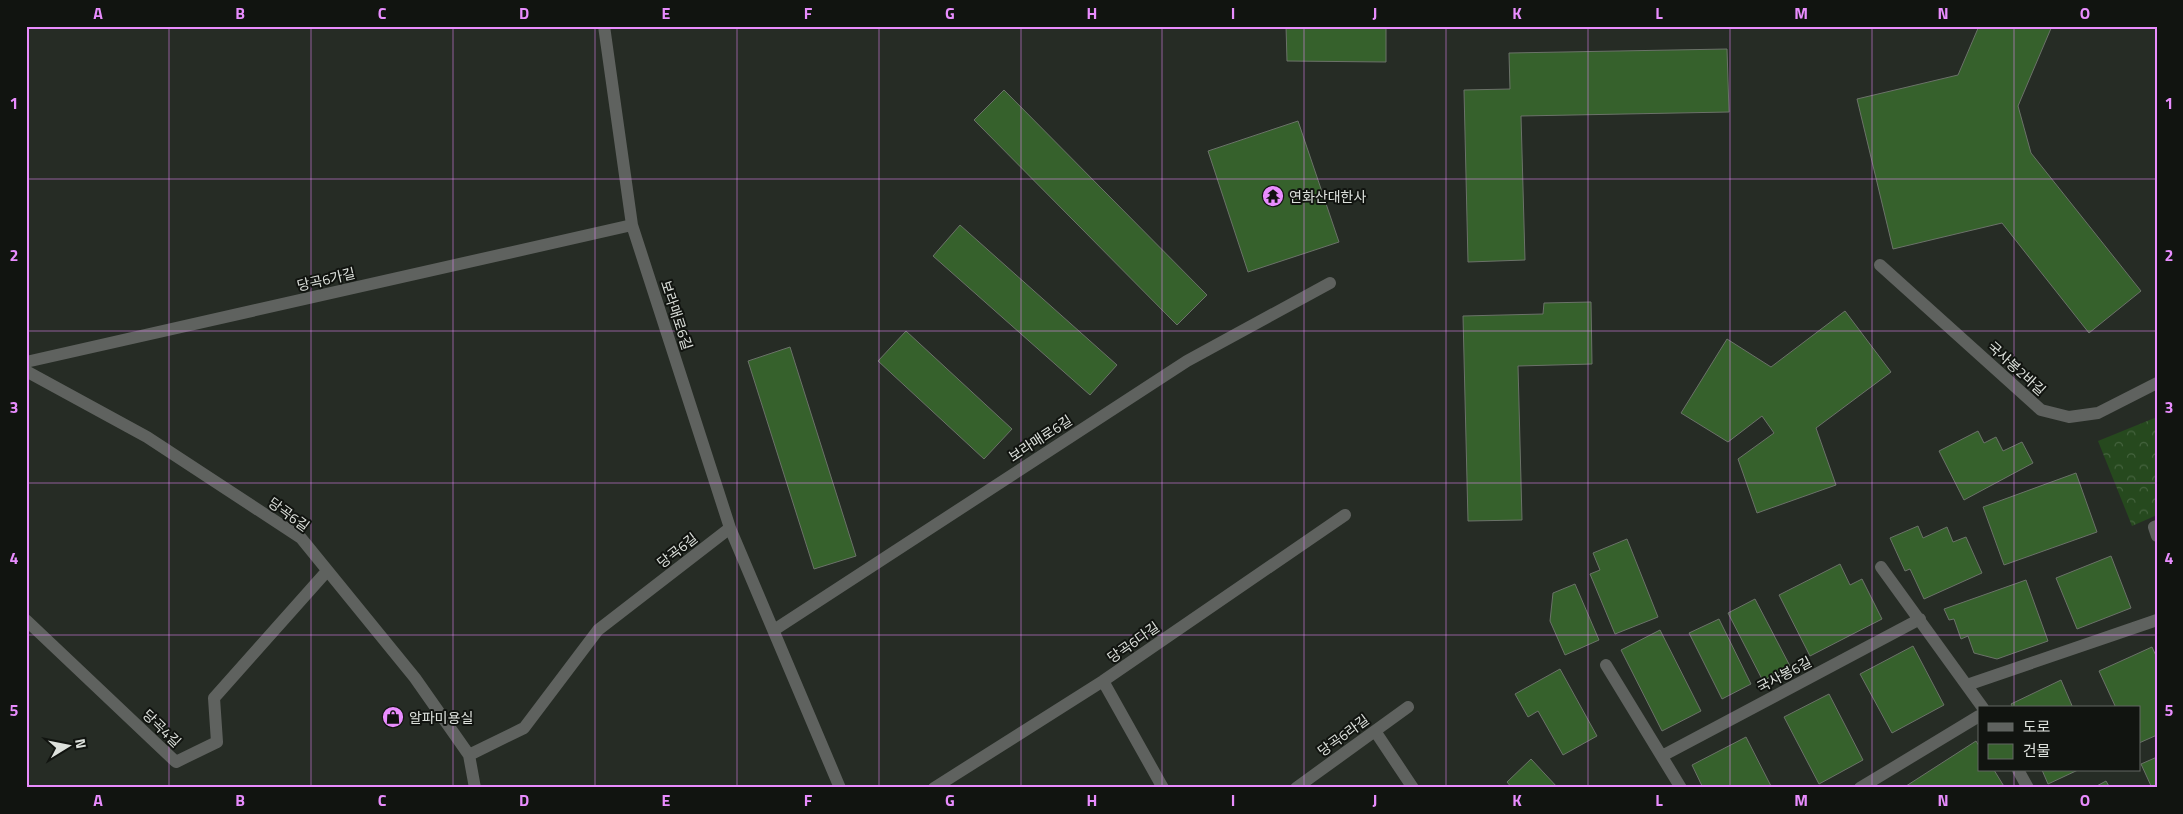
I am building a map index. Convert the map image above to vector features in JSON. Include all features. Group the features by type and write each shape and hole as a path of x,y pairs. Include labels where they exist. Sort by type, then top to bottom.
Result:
{"street":[{"name":"보라매로6길","path":"604,26 632,225 730,528 840,788"},
{"name":"당곡6가길","path":"26,362 632,225"},
{"name":"국사봉2바길","path":"1880,265 2041,410 2069,417 2098,413 2157,384"},
{"name":"보라매로6길","path":"774,630 1187,361 1330,283"},
{"name":"당곡6길","path":"26,371 147,437 300,538 415,678 469,755 475,788"},
{"name":"당곡6다길","path":"943,786 1103,681 1344,515"},
{"path":"2157,526 2154,527 2157,536"},
{"name":"당곡6길","path":"469,755 524,728 598,630 730,528"},
{"path":"1881,567 1982,706"},
{"name":"당곡4길","path":"26,620 176,762 216,742 214,698 327,571"},
{"name":"국사봉6길","path":"1662,756 1920,619"},
{"path":"1967,685 2157,620"},
{"path":"1606,664 1681,788"},
{"path":"1103,681 1163,788"},
{"name":"당곡6라길","path":"1296,788 1408,707"},
{"path":"1860,788 1978,717"},
{"path":"1375,731 1413,788"},
{"path":"2019,772 2028,788"}],"green space":[{"path":"2157,417 2157,515 2132,526 2098,441"}],"building":[{"path":"1286,26 1386,26 1386,62 1287,61"},
{"path":"1979,26 2052,26 2018,106 2031,153 2141,291 2089,333 2002,223 1893,249 1857,99 1958,75"},
{"path":"1727,49 1729,112 1521,116 1525,260 1468,262 1464,90 1510,89 1509,53"},
{"path":"1004,90 1207,295 1177,325 974,120"},
{"name":"연화산대한사","path":"1298,121 1339,242 1248,272 1208,151"},
{"path":"960,225 1117,365 1090,395 933,256"},
{"path":"1591,302 1592,364 1518,366 1522,520 1468,521 1463,316 1543,314 1544,303"},
{"path":"1845,311 1891,372 1816,428 1836,485 1757,513 1738,459 1774,433 1762,416 1728,442 1681,413 1727,339 1771,367"},
{"path":"906,331 1012,429 984,459 878,361"},
{"path":"790,347 856,556 814,569 748,361"},
{"path":"1978,431 1984,443 1996,437 2003,451 2022,442 2033,463 1964,500 1939,451"},
{"path":"2076,473 2097,532 2004,565 1983,507"},
{"path":"1918,526 1923,538 1947,527 1953,542 1966,537 1982,573 1924,599 1910,569 1905,571 1890,538"},
{"path":"1627,539 1658,617 1615,634 1590,574 1600,570 1593,553"},
{"path":"2111,556 2131,608 2077,629 2056,578"},
{"path":"1840,564 1850,585 1862,579 1882,619 1810,656 1779,595"},
{"path":"2026,580 2048,641 1997,659 1974,653 1968,636 1961,639 1954,619 1949,620 1944,609"},
{"path":"1575,584 1599,640 1565,655 1550,621 1553,593"},
{"path":"1755,599 1790,666 1763,681 1728,613"},
{"path":"1719,619 1751,684 1722,699 1689,633"},
{"path":"1660,630 1701,711 1662,731 1621,650"},
{"path":"1913,646 1944,705 1892,733 1860,674"},
{"path":"2152,647 2157,658 2157,735 2140,743 2140,706 2115,706 2099,671"},
{"path":"1560,669 1597,736 1563,755 1538,711 1528,717 1515,694"},
{"path":"2061,680 2072,706 2012,706 2011,704"},
{"path":"1829,694 1863,760 1819,784 1784,717"},
{"path":"1746,737 1772,788 1703,788 1692,765"},
{"path":"1976,741 1978,744 1978,772 1995,772 2005,788 1903,788"},
{"path":"2157,757 2157,788 2152,788 2141,764"},
{"path":"1531,759 1558,788 1512,788 1507,782"},
{"path":"2043,772 2074,772 2048,784"},
{"path":"2106,781 2110,788 2093,788"}],"place":[{"name":"연화산대한사","path":"1273,196"},
{"name":"알파미용실","path":"393,717"}]}
